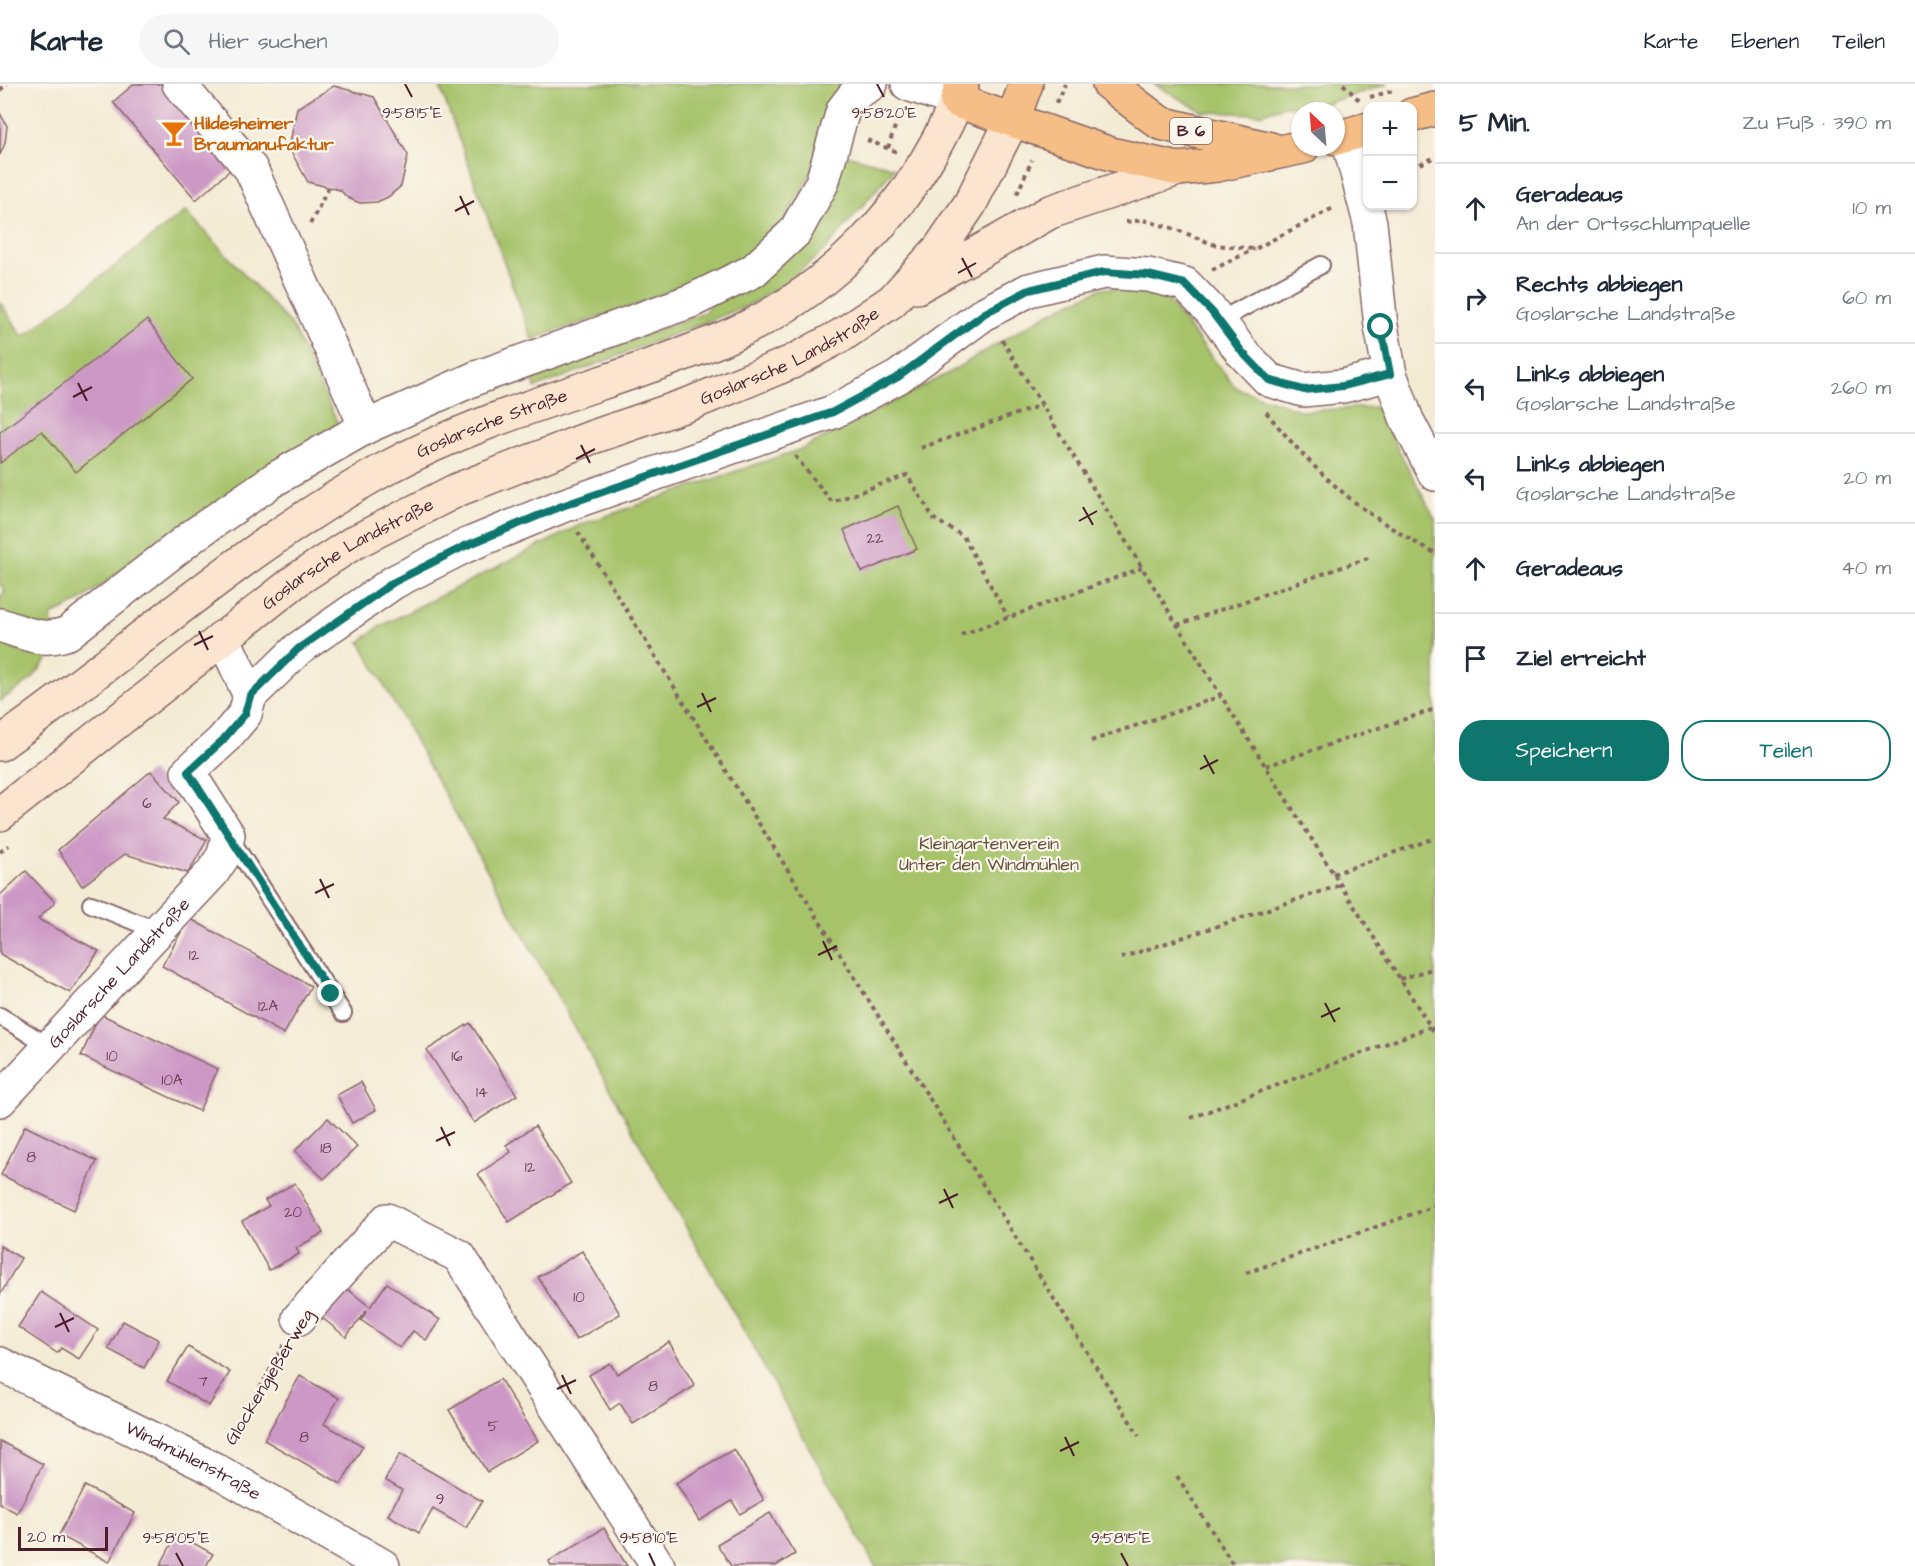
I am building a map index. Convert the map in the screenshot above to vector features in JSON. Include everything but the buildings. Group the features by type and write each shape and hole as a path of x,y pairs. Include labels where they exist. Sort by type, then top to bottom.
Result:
{"main road":[{"path":"1013,119 1026,84"},
{"name":"B 6","path":"1109,84 1160,123 1291,149"},
{"name":"B 6","path":"960,93 1013,119 1111,154 1178,168 1217,165 1291,149"},
{"name":"Goslarsche Straße","path":"0,744 284,529 388,467 494,421 722,339 792,301 827,277 882,223 926,166 960,93"},
{"path":"1417,115 1435,109"},
{"name":"Goslarsche Landstraße","path":"0,814 298,579 354,543 404,515 526,462 692,403 792,362 842,335 892,301 940,248 970,204 1013,119"},
{"path":"892,301 1041,217 1084,199 1178,168"},
{"path":"0,789 33,768 76,754"}],"street":[{"path":"179,84 251,169 366,427"},
{"path":"0,625 53,639 68,633 194,535 266,485 366,427 476,378 691,302 753,271 795,232 822,183 843,110 856,93 871,84"},
{"path":"908,84 960,93"},
{"path":"1352,126 1363,186"},
{"path":"1367,210 1390,374 1407,420 1435,474"},
{"path":"228,835 188,772 222,741 245,714 250,696 298,649 394,582 465,546 562,506 833,412 898,377 985,313 1029,290 1104,272 1148,275 1185,284 1219,321 1242,352 1269,380 1304,390 1343,386 1390,374"},
{"path":"224,637 250,696"},
{"name":"Goslarsche Landstraße","path":"0,1100 212,873 224,855 228,835"},
{"name":"Glockengießerweg","path":"299,1318 387,1220 459,1256 658,1566"},
{"name":"Windmühlenstraße","path":"0,1364 214,1469 383,1566"}],"lane":[{"path":"1219,321 1322,265"},
{"path":"228,835 343,1013"},
{"path":"91,904 158,931"},
{"path":"0,1016 50,1047"}],"path":[{"path":"0,90 8,84"},
{"path":"1343,84 1352,126"},
{"path":"1417,166 1435,157"},
{"path":"1185,284 1363,193"},
{"path":"1123,222 1143,220 1175,229 1215,245 1255,249"},
{"path":"985,313 1221,696 1435,1034"},
{"path":"921,448 1041,405"},
{"path":"1265,411 1303,457 1343,495 1390,529 1435,553"},
{"path":"812,476 832,502 907,475 934,519 963,536 1008,617"},
{"path":"562,506 1139,1436"},
{"path":"1177,625 1368,558"},
{"path":"961,635 1142,568"},
{"path":"1091,741 1221,696"},
{"path":"1266,766 1435,709"},
{"path":"1333,874 1435,838"},
{"path":"1121,958 1341,885"},
{"path":"1400,979 1435,968"},
{"path":"1191,1118 1430,1027"},
{"path":"1246,1273 1435,1206"},
{"name":"Glockengießerweg","path":"214,1469 299,1318"},
{"path":"1177,1476 1234,1566"}],"green space":[{"path":"439,84 843,84 808,180 780,227 745,259 639,304 532,339"},
{"path":"1154,84 1389,84 1330,102 1291,102 1291,106 1284,106 1260,114 1203,112"},
{"path":"843,154 895,168 825,250 788,281 747,306 535,388 533,377 704,313"},
{"path":"186,211 292,326 340,428 190,520 77,603 52,615 50,644 53,652 32,679 0,701 0,596 5,592 0,584 0,302 23,337"},
{"name":"Kleingartenverein Unter den Windmühlen","path":"1102,288 1161,292 1236,388 1303,411 1376,407 1435,519 1435,1566 875,1566 360,642 379,627 580,525 804,448 945,375 1049,313"}],"place":[{"name":"Hildesheimer Braumanufaktur","path":"174,133"}],"route":[{"path":"331,994 188,772 222,741 245,714 250,696 298,649 394,582 465,546 562,506 833,412 898,377 985,313 1029,290 1063,279 1104,272 1148,275 1185,284 1212,312 1242,352 1269,380 1304,390 1343,386 1390,374 1381,327"}]}
